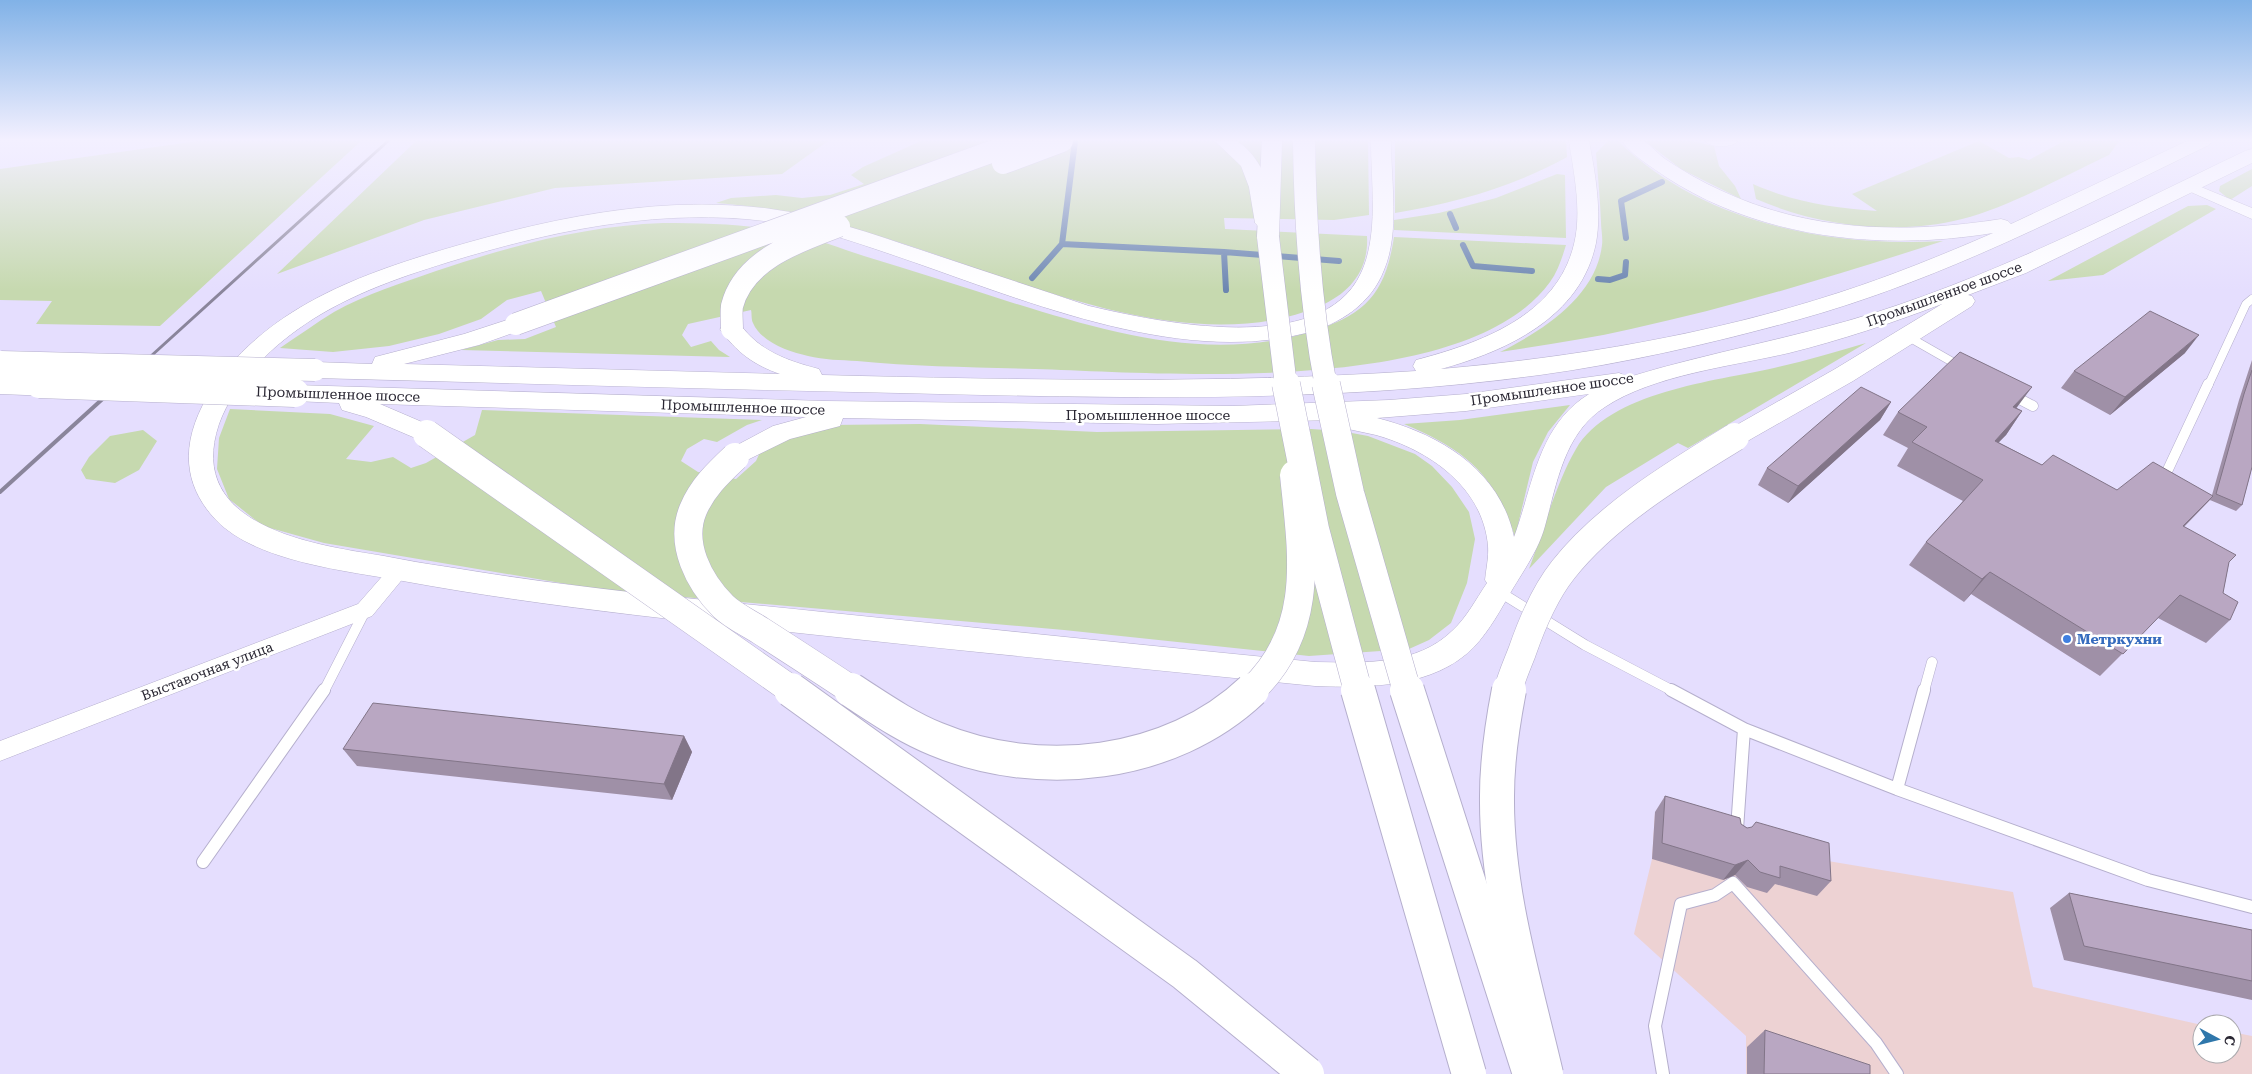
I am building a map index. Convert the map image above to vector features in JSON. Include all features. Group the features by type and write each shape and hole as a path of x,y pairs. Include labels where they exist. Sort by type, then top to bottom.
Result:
{"main road":[{"path":"315,370 378,363 471,340 883,191"},
{"path":"860,384 815,376 769,360 738,340 732,329 730,315 732,301 739,286 752,271 775,254 813,236 931,191"},
{"path":"927,412 840,418 809,424 782,432 735,457 718,471 704,489 694,508 688,527 688,550 705,587 724,607 900,722 927,737 960,749 1014,761 1072,763 1105,760 1166,745 1194,732 1241,702 1276,665 1298,611 1302,582 1282,410 1268,237 1260,191"},
{"path":"1268,237 1270,191"},
{"path":"1303,191 1311,308 1341,464 1392,641 1530,1074"},
{"path":"1381,191 1380,242 1371,276 1360,292 1333,315 1314,324 1291,330 1207,334 1115,320 1046,299 886,245 800,220 714,210 652,211 572,222 419,264 351,290 287,326 243,364 211,411 201,436 200,460 204,482 218,505 236,523 259,536 324,556 400,570 581,599 1315,674 1358,675 1396,672 1426,663 1451,649 1470,631 1516,563 1530,530 1541,485 1554,450 1567,428 1586,408 1609,393 1686,368"},
{"path":"1338,385 1431,364 1501,340 1527,324 1564,290 1576,271 1585,242 1586,220 1583,191"},
{"path":"1705,191 1740,206 1812,226 1855,232 1906,235 1966,231 2042,219"},
{"name":"Промышленное шоссе","path":"0,369 315,370 1062,389 1338,385 1509,371 1667,346 1796,313 1891,284 2042,219 2099,191"},
{"name":"Промышленное шоссе","path":"0,369 295,393 927,412 1370,410 1497,398 1592,386 1790,345 1886,317 2018,268 2177,191"},
{"path":"1546,1074 1505,888 1496,821 1500,726 1510,682 1522,646 1544,598 1569,563 1634,502 1689,464 1736,438 2018,268"},
{"path":"295,393 342,401 375,411 426,434 692,619 1124,932 1221,1003 1276,1046 1307,1074"},
{"path":"1282,410 1384,428 1412,437 1438,451 1460,467 1479,486 1494,508 1503,534 1504,561 1497,590"},
{"path":"1282,410 1301,468 1339,624 1470,1074"}],"street":[{"path":"2200,191 2252,214"},
{"name":"Выставочная улица","path":"0,751 365,610 400,570"}],"lane":[{"path":"2164,478 2246,304 2252,299"},
{"path":"1907,336 1976,375"},
{"path":"2000,388 2032,406"},
{"path":"1497,590 1585,645 1744,729 1897,789 2148,880 2252,906"},
{"path":"203,862 322,695 365,610"},
{"path":"1897,789 1932,662"},
{"path":"1736,836 1744,729"},
{"path":"1663,1074 1655,1026 1681,904 1715,895 1733,883 1876,1043 1897,1074"}],"shaded area":[{"path":"1655,812 1816,859 2013,892 2033,987 2192,1023 2192,1064 2242,1064 2242,1034 2252,1036 2252,1074 1746,1074 1746,1036 1634,934 1652,859"}],"green space":[{"path":"0,191 307,191 160,326 36,324 52,301 0,300"},
{"path":"364,191 542,191 424,220 277,274"},
{"path":"842,191 1369,191 1369,215 1334,220 1224,218 1225,229 1367,236 1367,248 1365,259 1356,279 1331,301 1267,321 1211,324 1153,318 1094,306 923,250 852,229 775,211 716,203 731,198 776,195 802,198 830,195"},
{"path":"1395,191 1486,191 1462,199 1395,213"},
{"path":"1513,191 1565,191 1566,238 1394,230 1394,220 1439,213 1496,198"},
{"path":"1600,191 1687,191 1728,211 1770,224 1813,234 1856,240 1943,241 1749,300 1671,320 1599,336 1500,352 1549,323 1578,296 1589,281 1598,264 1602,242"},
{"path":"1725,191 1737,191 1741,199"},
{"path":"1754,191 1771,191 1798,200 1877,211 1852,194 1859,191 2033,191 1998,207 1962,219 1911,227 1884,227 1858,226 1805,216 1756,199"},
{"path":"2219,191 2244,191 2230,200"},
{"path":"2207,205 2216,209 2103,275 2048,281 2188,206"},
{"path":"663,223 727,225 791,233 1084,324 1158,340 1234,345 1272,341 1310,332 1345,318 1358,310 1378,288 1385,274 1394,237 1566,245 1558,269 1550,282 1509,319 1452,345 1384,362 1309,370 1232,374 1158,373 923,366 826,359 793,352 769,341 757,330 752,321 751,310 688,324 682,335 691,347 711,341 719,350 730,357 461,350 498,340 525,339 556,327 541,291 507,300 481,319 439,334 389,346 333,352 280,348 334,312 359,300 397,284 464,262 492,253 576,233 605,228"},
{"path":"1866,343 1688,448 1678,443 1606,487 1529,569 1556,492 1576,449 1592,430 1613,414 1665,392 1786,365"},
{"path":"1570,405 1548,432 1533,462 1515,537 1498,496 1475,466 1444,443 1404,424 1460,420"},
{"path":"230,409 330,414 374,426 346,459 371,462 393,457 411,468 426,463 475,435 482,410 762,420 747,425 717,442 704,439 687,449 681,461 698,472 736,479 756,461 762,448 830,425 920,424 1097,432 1311,429 1341,431 1368,436 1415,454 1432,466 1452,487 1469,512 1475,539 1467,583 1451,623 1429,640 1409,649 1309,656 1064,630 602,590 324,543 263,526 229,499 217,469 219,438"},
{"path":"143,430 157,441 139,470 115,483 86,479 81,470 89,457 110,436"}],"building":[{"path":"2150,311 2199,335 2125,397 2074,371"},
{"path":"1960,352 2032,387 2013,407 2022,411 1995,441 2042,465 2053,455 2117,490 2153,462 2213,496 2183,526 2236,555 2229,562 2223,593 2238,602 2230,620 2180,595 2123,654 1990,572 1982,579 1926,542 1983,480 1912,442 1927,427 1898,412"},
{"path":"2252,370 2252,467 2242,505 2216,494"},
{"path":"1861,387 1891,402 1798,486 1767,468"},
{"path":"373,703 684,736 664,784 343,749"},
{"path":"1665,796 1740,818 1741,824 1747,828 1752,827 1756,822 1829,843 1831,881 1780,866 1780,878 1760,872 1748,860 1735,865 1662,843"},
{"path":"2069,893 2252,930 2252,981 2084,946"},
{"path":"1765,1030 1870,1065 1870,1074 1764,1074"}],"waterway":[{"path":"1062,244 1069,191"},
{"path":"1626,238 1621,201 1642,191"},
{"path":"1450,214 1456,228"},
{"path":"1032,278 1062,244"},
{"path":"1062,244 1224,252"},
{"path":"1463,245 1473,266 1532,271"},
{"path":"1224,252 1339,261"},
{"path":"1224,252 1226,290"},
{"path":"1598,279 1610,280 1625,275 1626,262"}],"railway":[{"path":"118,386 333,191"},
{"path":"0,492 119,384"}],"place":[{"name":"Метркухни","path":"2067,639"}]}
